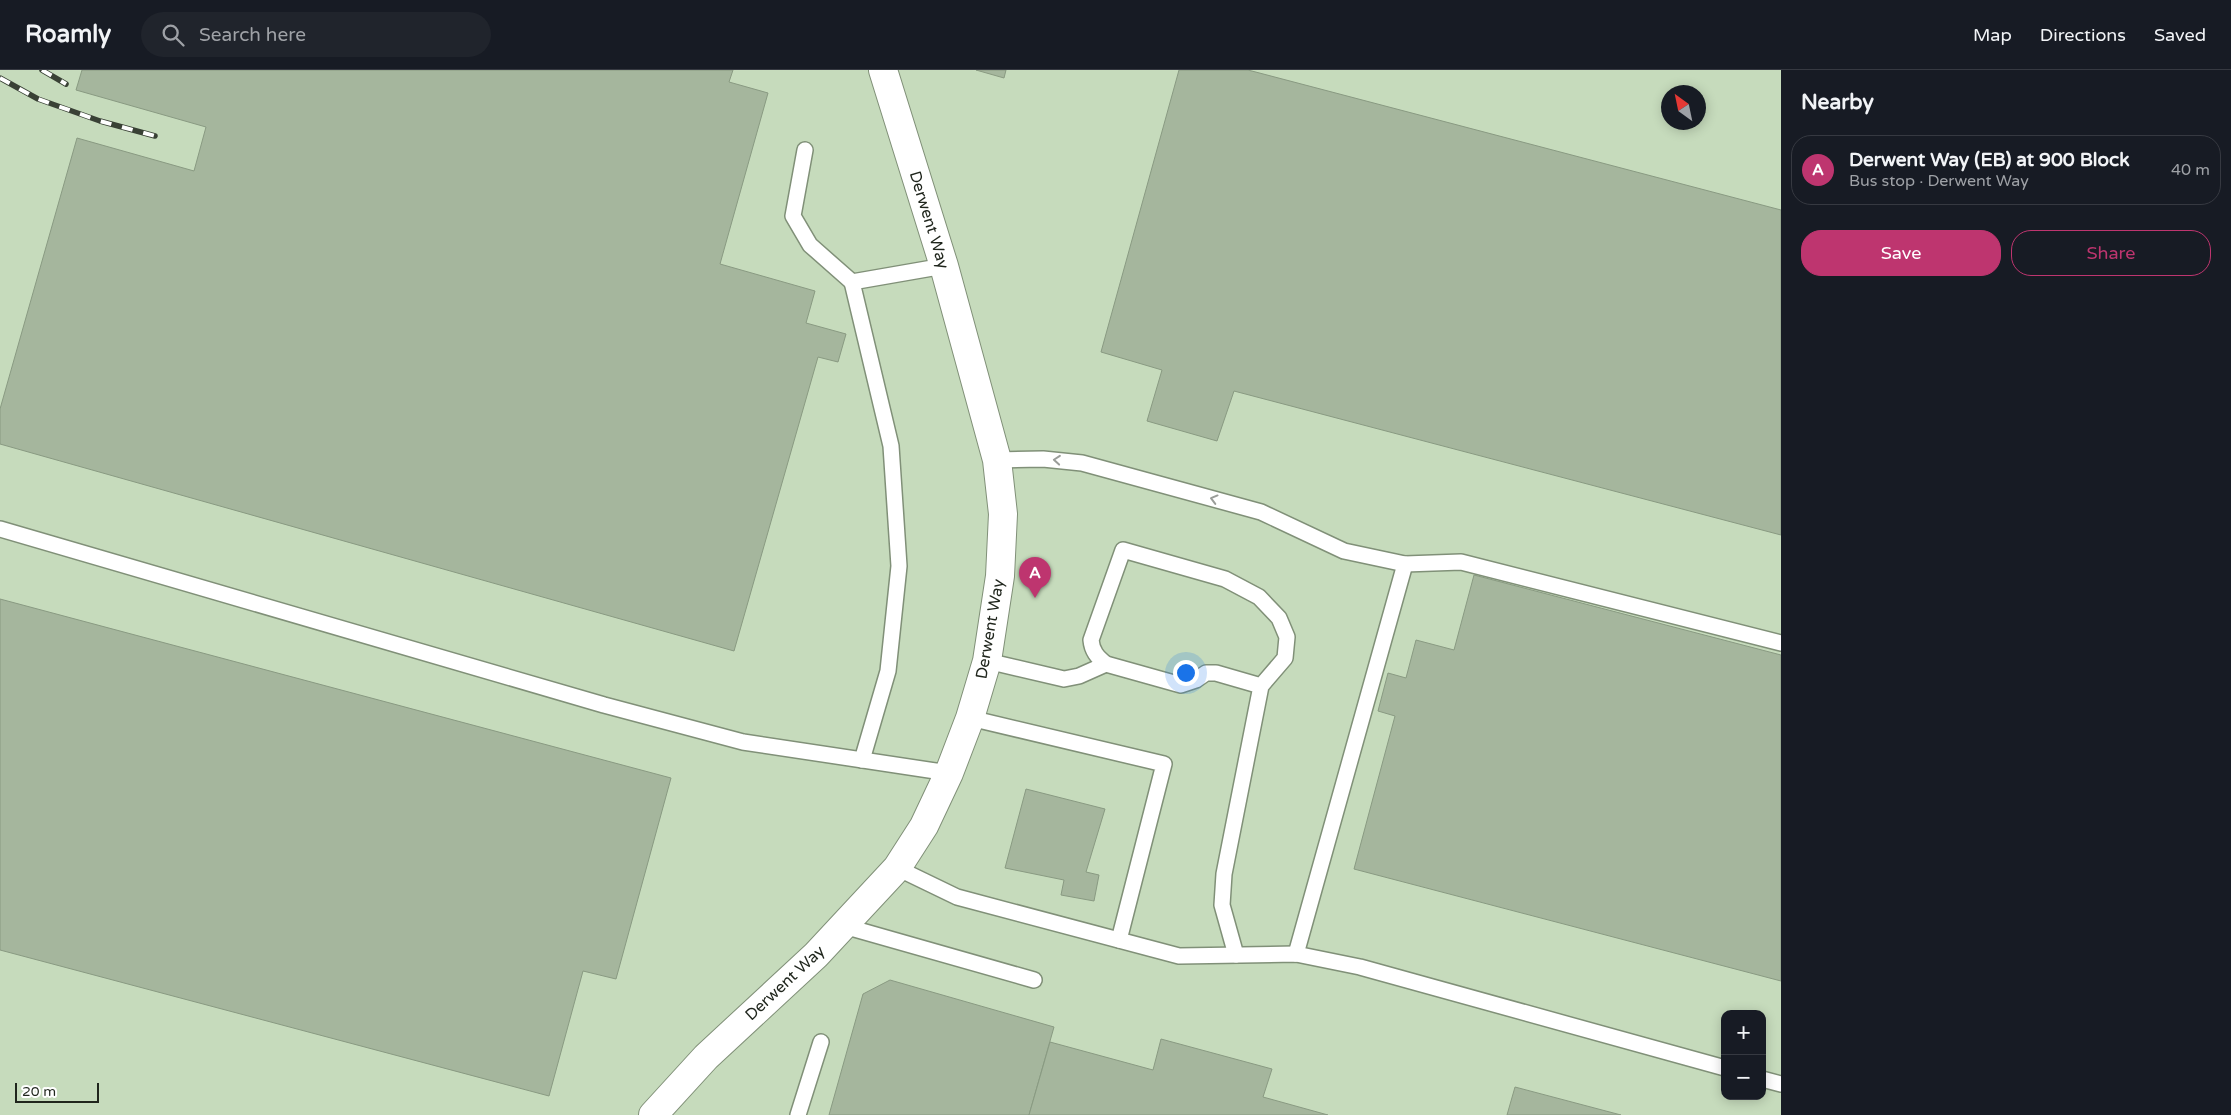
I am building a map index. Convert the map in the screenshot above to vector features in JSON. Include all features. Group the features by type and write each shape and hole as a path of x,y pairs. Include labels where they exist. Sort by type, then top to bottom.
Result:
{"street":[{"name":"Derwent Way","path":"653,1115 706,1057 816,955 898,868 924,826 948,773 970,718 987,662 1000,576 1003,514 997,460 944,266 883,70"}],"lane":[{"path":"804,150 794,216 810,245 852,282 891,446 899,566 888,671 862,760"},
{"path":"852,282 944,266"},
{"path":"997,460 1043,459 1082,462 1261,512 1344,551 1405,564 1461,562 1781,643"},
{"path":"0,529 631,712 743,742 948,773"},
{"path":"1236,955 1222,905 1224,874 1261,686 1285,658 1287,637 1279,618 1259,597 1225,579 1123,550 1092,640 1092,649 1106,664 1182,685 1196,680 1206,673 1216,673 1261,686"},
{"path":"1296,954 1405,564"},
{"path":"987,662 1064,679 1079,676 1106,664"},
{"path":"970,718 1164,764 1119,940"},
{"path":"898,868 957,898 1179,956 1296,954 1360,967 1721,1067"},
{"path":"844,926 1034,980"},
{"path":"798,1115 821,1042"},
{"path":"1766,1080 1781,1084"}],"shaded area":[{"path":"0,70 1781,70 1781,1115 0,1115"}],"building":[{"path":"82,70 733,70 729,82 768,93 720,264 815,291 806,323 846,334 838,362 818,357 734,651 0,444 0,409 77,138 194,171 206,127 76,90"},
{"path":"976,70 1006,70 1004,78"},
{"path":"1179,70 1248,70 1781,210 1781,535 1234,391 1217,441 1147,421 1162,370 1101,352"},
{"path":"1474,575 1781,655 1781,981 1354,869 1395,716 1378,711 1388,673 1406,678 1416,640 1454,650"},
{"path":"0,599 671,778 616,979 583,971 549,1096 0,950"},
{"path":"1026,789 1105,809 1086,872 1099,875 1094,901 1061,895 1064,880 1005,868"},
{"path":"890,980 1054,1027 1029,1115 829,1115 863,994"},
{"path":"1161,1039 1272,1069 1263,1097 1328,1115 1029,1115 1050,1042 1153,1070"},
{"path":"1515,1087 1621,1115 1507,1115"}],"railway":[{"path":"42,70 66,84"},
{"path":"0,78 38,99 100,121 155,136"}],"place":[{"name":"Derwent Way (EB) at 900 Block","path":"1035,598"}]}
